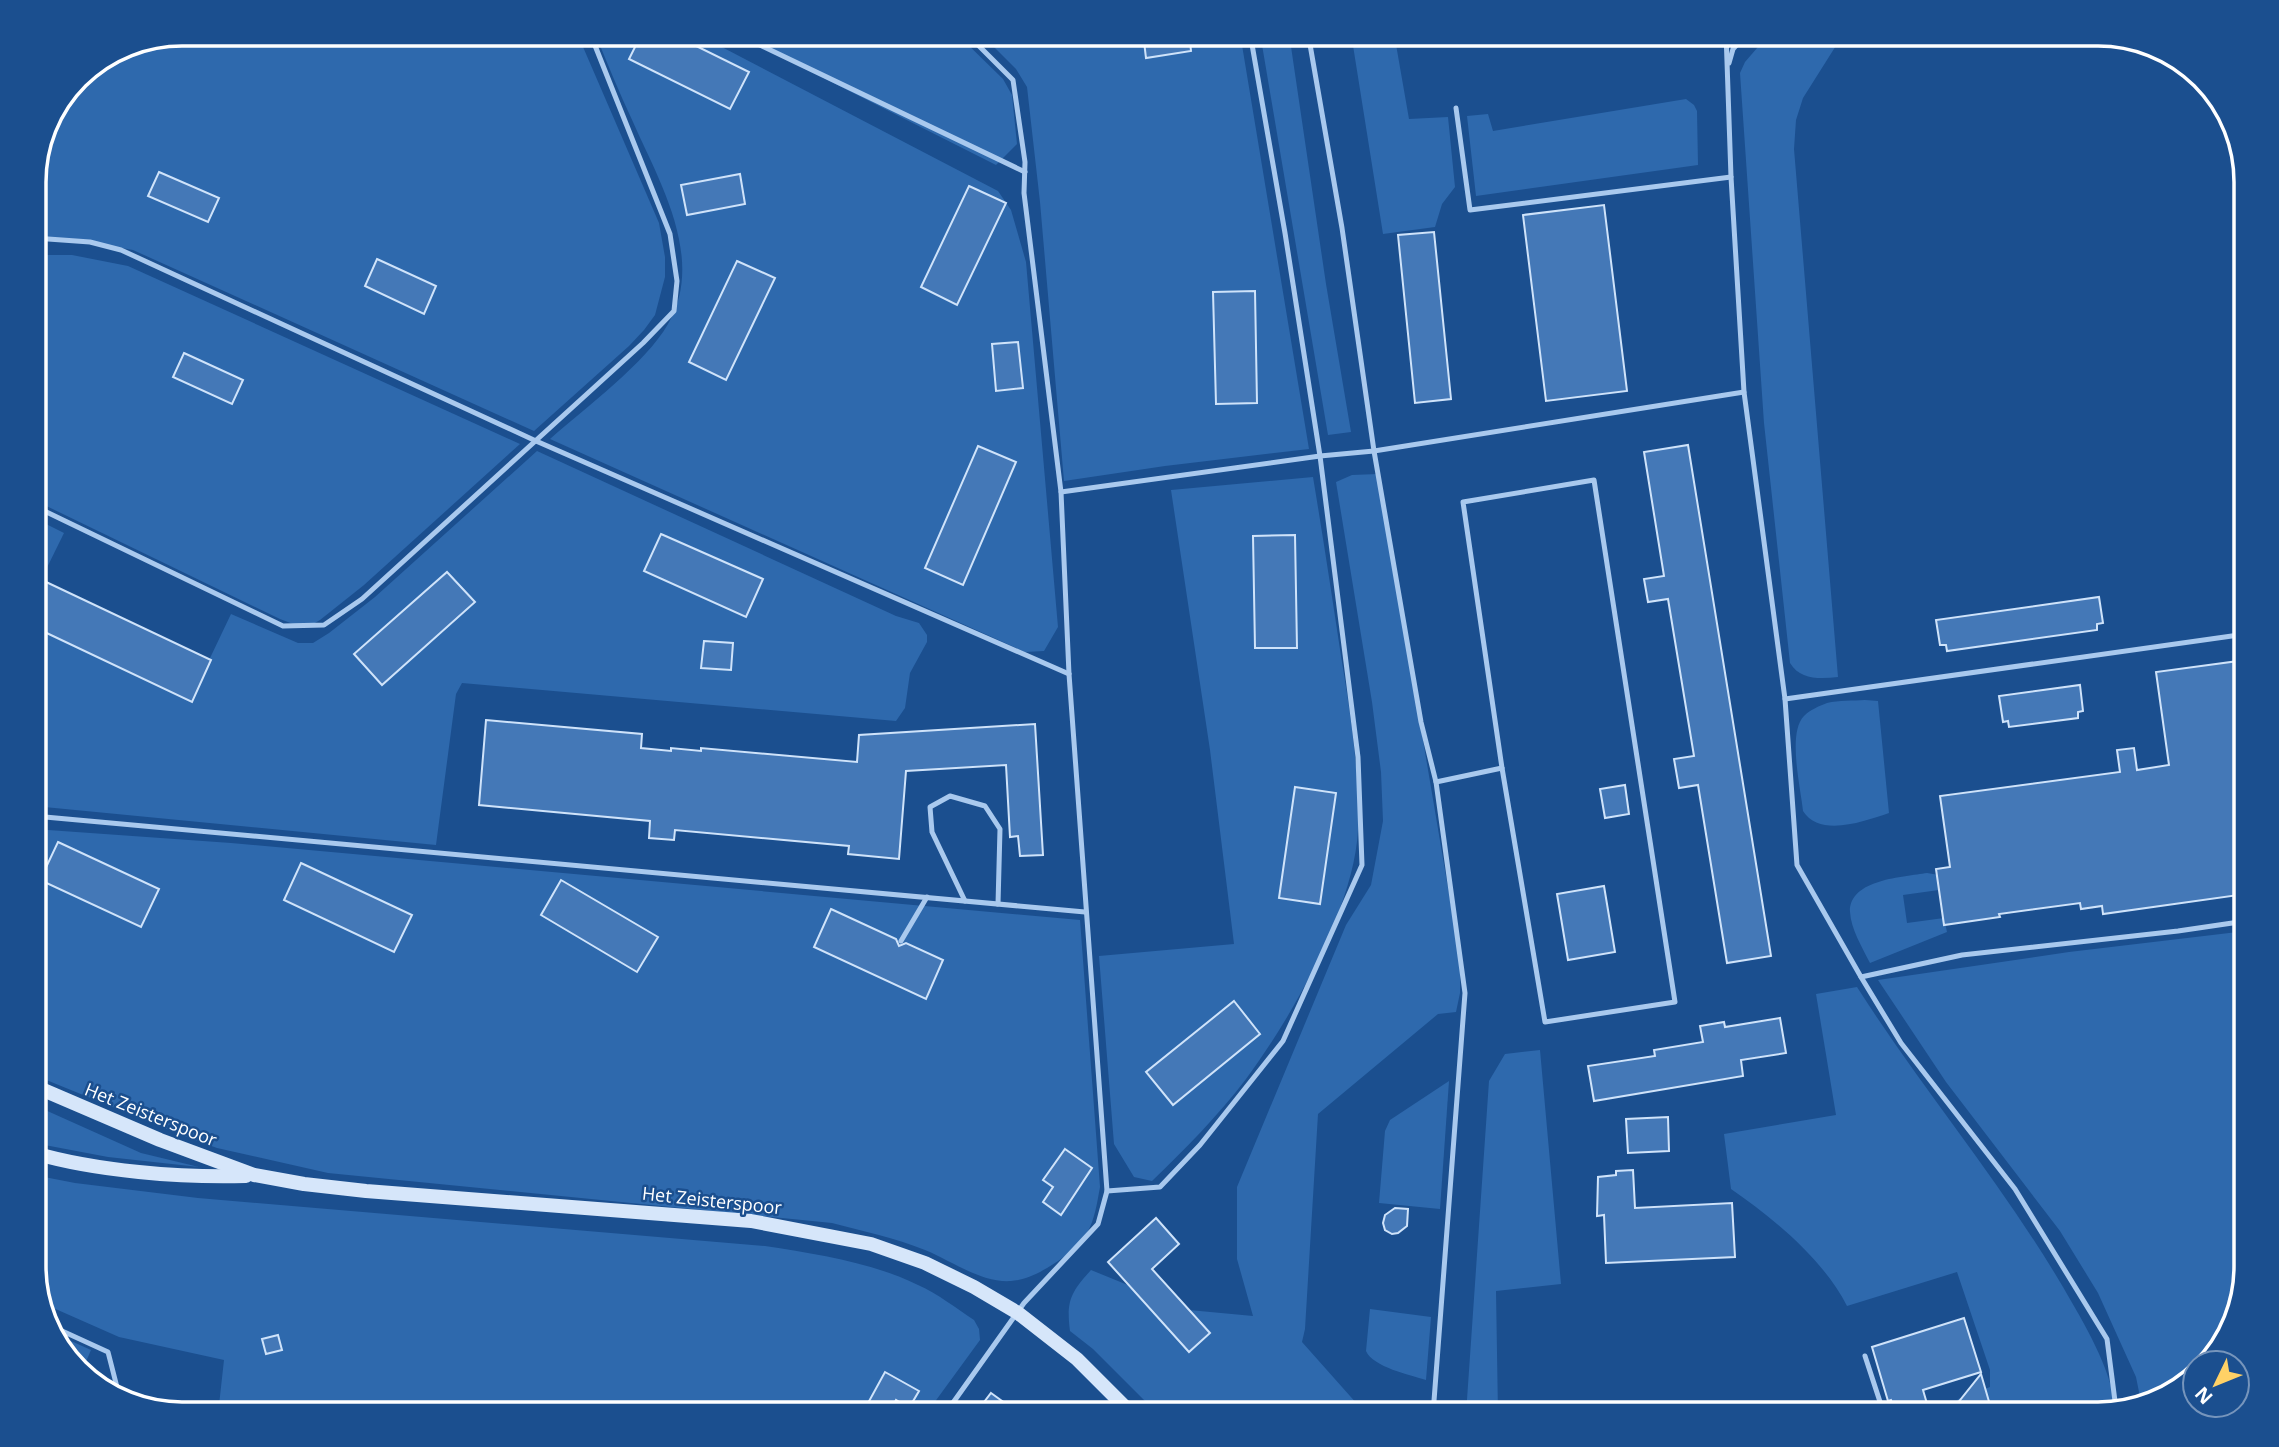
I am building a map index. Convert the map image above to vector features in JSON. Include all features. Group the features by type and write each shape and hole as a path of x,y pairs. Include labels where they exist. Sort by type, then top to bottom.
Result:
{"street":[{"name":"Het Zeisterspoor","path":"46,1091 160,1140 254,1175 366,1191 737,1220 797,1228 871,1244 925,1263 1018,1313 1077,1359 1119,1402"},
{"name":"Het Zeisterspoor","path":"46,1155 125,1170 201,1178 254,1175"}],"lane":[{"path":"46,512 283,626 324,625 362,599 643,343 674,311 677,281 670,234 595,46"},
{"path":"762,46 1025,172"},
{"path":"954,1402 1024,1303 1098,1224 1107,1191 1069,674 1061,492 1024,193 1025,172 1013,80 979,46"},
{"path":"1107,1191 1160,1187 1199,1145 1283,1041 1362,865 1358,757 1320,456 1252,46"},
{"path":"1310,46 1342,228 1374,451 1421,722 1436,782 1465,993 1434,1402"},
{"path":"1727,46 1731,177 1744,392 1785,699 1797,865 1901,1043 2015,1189 2107,1339 2115,1400"},
{"path":"1728,70 1736,46"},
{"path":"1456,108 1470,210 1731,177"},
{"path":"46,239 90,242 121,250 536,441 1069,674"},
{"path":"1061,492 1374,451 1744,392"},
{"path":"1594,480 1675,1002 1545,1022 1502,768 1463,502 1594,480"},
{"path":"1785,699 2234,636"},
{"path":"1436,782 1502,768"},
{"path":"965,901 932,832 930,807 950,796 985,806 1000,829 998,904"},
{"path":"46,818 1086,912"},
{"path":"901,942 928,898"},
{"path":"1861,977 1962,955 2234,923"},
{"path":"63,1331 108,1352 117,1385"},
{"path":"1865,1356 1880,1402"}],"shaded area":[{"path":"181,46 583,46 659,223 665,257 665,277 655,315 644,330 534,431 133,250 73,239 46,238 46,172 50,146 68,106 85,85 106,68 129,56 155,48"},
{"path":"600,46 720,46 998,191 1011,210 1026,262 1058,627 1044,651 1025,652 550,439 645,354 668,324 678,299 682,273 674,221 655,169"},
{"path":"760,46 969,46 1003,79 1012,95 1017,144 996,165"},
{"path":"993,46 1242,46 1309,449 1064,481 1040,202 1027,87 1016,69"},
{"path":"1262,46 1291,46 1351,432 1328,435"},
{"path":"1353,46 1396,46 1409,119 1448,117 1455,187 1442,204 1435,227 1383,234"},
{"path":"1759,46 1836,46 1803,98 1796,120 1794,149 1838,677 1818,678 1805,675 1794,669 1790,663 1764,423 1740,73 1745,62"},
{"path":"1686,99 1697,111 1698,165 1476,196 1467,116 1488,114 1493,131"},
{"path":"46,255 72,255 128,266 520,444 364,585 320,620 308,627 301,627 46,506"},
{"path":"537,451 896,616 919,623 927,635 927,642 910,673 905,708 896,721 462,683 456,694 436,845 46,807 46,629 191,698 231,614 298,643 313,643 375,597"},
{"path":"1378,474 1460,959 1460,993 1456,1012 1438,1014 1318,1114 1302,1342 1355,1402 1146,1402 1093,1349 1070,1331 1070,1304 1075,1291 1091,1270 1189,1310 1253,1316 1237,1259 1237,1187 1346,925 1371,885 1383,821 1381,772 1336,482 1352,475"},
{"path":"1313,477 1354,743 1358,830 1354,861 1333,927 1318,960 1301,994 1264,1054 1224,1106 1152,1181 1134,1177 1114,1144 1099,956 1234,944 1210,750 1171,490"},
{"path":"46,524 64,533 46,570"},
{"path":"1878,701 1889,813 1843,825 1820,824 1803,811 1796,748 1799,724 1809,712 1827,703"},
{"path":"46,830 231,843 1080,920 1100,1187 1092,1222 1081,1241 1064,1257 1042,1271 1021,1279 989,1279 914,1246 832,1223 328,1173 217,1148 46,1080"},
{"path":"1927,873 1945,876 1946,889 1903,895 1907,923 1944,918 1947,932 1870,963 1852,925 1852,901 1868,886 1892,878"},
{"path":"2234,932 2234,1266 2231,1292 2220,1326 2204,1349 2181,1349 2180,1373 2166,1383 2140,1395 2136,1377 2098,1293 2060,1231 1946,1082 1878,980 2069,952"},
{"path":"1857,987 2039,1248 2088,1331 2108,1377 2114,1400 1956,1402 1990,1387 1990,1370 1957,1272 1847,1306 1811,1256 1764,1213 1731,1189 1724,1134 1836,1115 1816,994"},
{"path":"1540,1050 1561,1284 1496,1291 1498,1402 1467,1402 1489,1081 1505,1054"},
{"path":"1449,1081 1440,1209 1379,1203 1385,1131 1390,1120"},
{"path":"46,1110 141,1153 199,1167 108,1157 46,1145"},
{"path":"46,1177 198,1198 765,1246 804,1252 881,1270 925,1289 974,1320 979,1329 980,1340 935,1402 219,1402 224,1360 119,1337 52,1308 46,1275"},
{"path":"1370,1309 1431,1317 1426,1380 1393,1370 1370,1357 1366,1351"},
{"path":"68,1340 91,1350 86,1363"}],"building":[{"path":"636,46 696,46 749,72 730,109 629,59"},
{"path":"1145,46 1190,46 1191,51 1146,58"},
{"path":"159,172 219,198 208,222 148,196"},
{"path":"740,174 745,204 687,215 681,185"},
{"path":"969,186 1006,203 957,305 921,287"},
{"path":"1604,205 1627,391 1546,401 1523,215"},
{"path":"1434,232 1451,399 1415,403 1398,235"},
{"path":"377,259 436,286 424,314 365,286"},
{"path":"737,261 775,278 726,380 689,362"},
{"path":"1255,291 1257,403 1216,404 1213,292"},
{"path":"1018,342 1023,388 996,391 992,344"},
{"path":"184,353 243,380 232,404 173,377"},
{"path":"1688,445 1771,956 1727,963 1698,785 1679,788 1674,759 1694,756 1668,599 1648,602 1644,579 1664,576 1644,452"},
{"path":"978,446 1016,462 963,585 925,568"},
{"path":"661,534 763,579 746,617 644,571"},
{"path":"1295,535 1297,648 1255,648 1253,536"},
{"path":"447,572 475,602 382,685 354,654"},
{"path":"46,582 211,660 192,702 46,633"},
{"path":"2099,597 2103,623 2097,624 2097,630 1947,651 1946,645 1940,645 1936,620"},
{"path":"704,641 733,643 731,670 701,668"},
{"path":"2234,662 2234,896 2103,914 2102,906 2081,909 2080,903 1944,925 1936,869 1950,867 1940,796 2120,772 2117,750 2134,748 2137,770 2169,765 2156,672"},
{"path":"2080,685 2083,711 2078,712 2078,718 2009,727 2008,721 2003,722 1999,696"},
{"path":"486,720 642,734 641,748 701,751 701,748 857,762 859,735 1035,724 1043,855 1020,856 1018,836 1010,837 1006,765 906,771 899,859 848,854 849,846 675,830 674,840 649,838 650,821 479,805"},
{"path":"1625,785 1629,814 1605,818 1600,789"},
{"path":"1295,787 1336,793 1320,904 1279,898"},
{"path":"58,842 159,889 141,927 46,883 46,867"},
{"path":"301,863 412,915 394,952 284,900"},
{"path":"561,880 658,937 637,972 541,915"},
{"path":"1604,886 1615,952 1568,960 1557,894"},
{"path":"831,909 896,939 899,946 906,943 943,960 926,999 814,947"},
{"path":"1234,1001 1260,1034 1173,1105 1146,1072"},
{"path":"1780,1018 1786,1053 1741,1060 1743,1076 1594,1101 1588,1066 1655,1056 1654,1050 1703,1042 1700,1026 1724,1022 1725,1027"},
{"path":"1668,1117 1669,1151 1628,1153 1626,1119"},
{"path":"1065,1149 1092,1168 1061,1215 1043,1202 1053,1187 1043,1180"},
{"path":"1633,1170 1635,1208 1732,1203 1735,1257 1606,1263 1604,1215 1597,1216 1598,1177 1616,1175 1616,1171"},
{"path":"1395,1208 1408,1209 1407,1226 1392,1234 1385,1230 1383,1223 1385,1215"},
{"path":"1156,1218 1179,1244 1152,1269 1210,1333 1189,1352 1108,1262"},
{"path":"1964,1318 1981,1372 1923,1390 1926,1402 1892,1402 1888,1401 1872,1347"},
{"path":"278,1335 282,1350 266,1354 262,1339"},
{"path":"885,1372 919,1391 913,1402 869,1402"},
{"path":"1981,1374 1989,1402 1959,1402"},
{"path":"991,1393 1003,1402 984,1402"}]}
